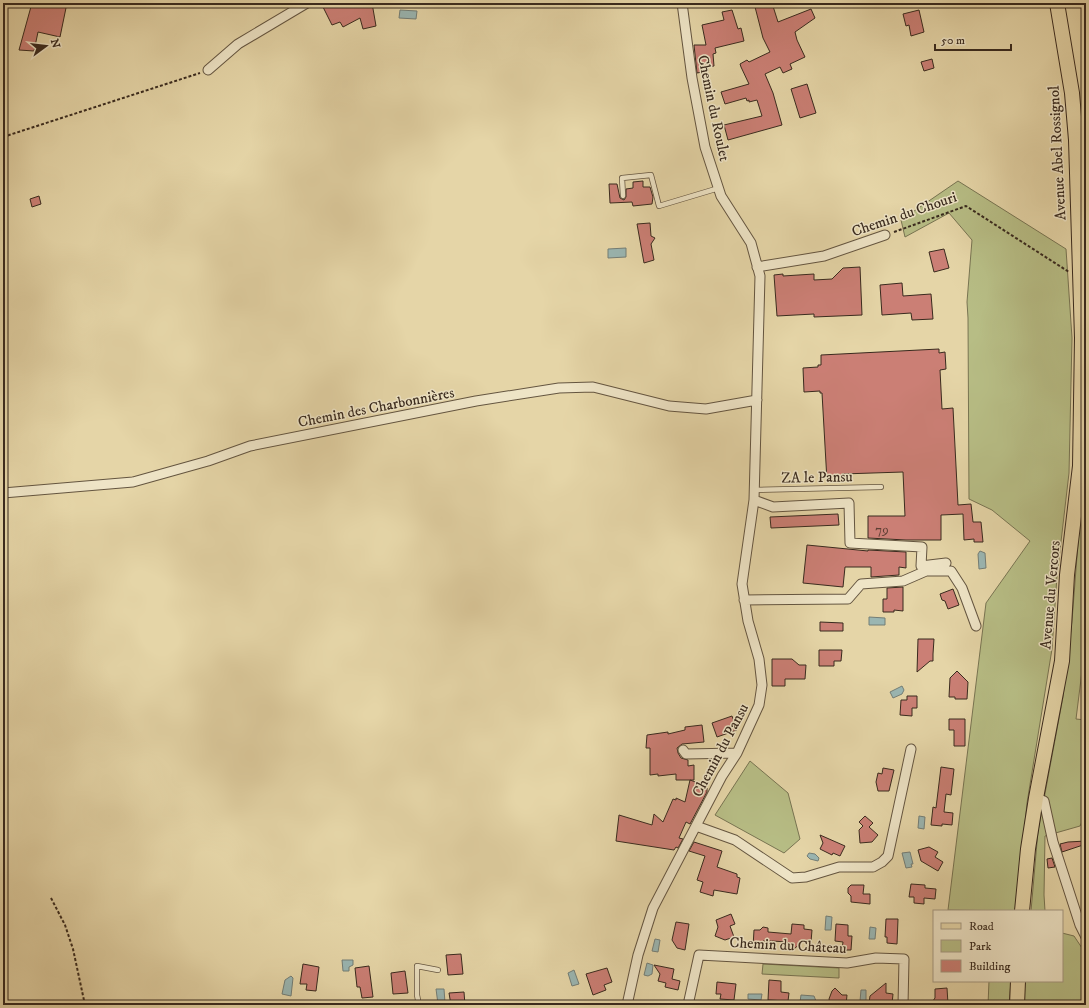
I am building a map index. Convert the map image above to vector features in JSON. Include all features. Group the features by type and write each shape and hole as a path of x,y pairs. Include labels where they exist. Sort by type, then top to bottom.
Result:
{"main road":[{"name":"Avenue Abel Rossignol","path":"1058,3 1072,93 1076,140 1079,279"},
{"name":"Avenue du Vercors","path":"1022,910 1028,849 1036,798 1062,661 1067,576 1080,466 1082,338 1079,279"},
{"path":"1016,1005 1018,982"}],"street":[{"path":"208,70 238,44 307,3"},
{"name":"Chemin du Roulet","path":"682,3 692,78 705,147 721,196 751,243 760,276 757,400"},
{"name":"Chemin du Chouri","path":"757,267 824,256 885,235"},
{"name":"Chemin des Charbonnières","path":"3,493 133,482 208,461 250,446 476,401 559,388 593,387 669,406 706,409 757,400"},
{"name":"Chemin du Pansu","path":"627,1005 638,955 653,908 722,776 737,753 759,705 762,685 759,660 748,621 742,584 754,495 757,400"},
{"path":"754,495 773,507 849,503 850,543 922,547 921,566 946,564"},
{"path":"744,600 848,599 861,584 903,581 926,571 951,571 962,588 976,626"},
{"path":"696,826 735,840 792,878 806,877 839,867 873,867 882,862 888,856 911,749"},
{"path":"683,750 686,754 737,753"},
{"path":"1036,798 1044,801 1053,842 1080,925 1086,937"},
{"name":"Chemin du Château","path":"688,1005 699,955 847,963 876,958 904,959 903,1005"}],"lane":[{"path":"623,196 622,178 651,175 659,206 719,188"},
{"name":"ZA le Pansu","path":"754,495 881,487"},
{"path":"419,1005 417,996 417,966 438,970"}],"path":[{"path":"3,138 208,70"},
{"name":"Chemin du Chouri","path":"885,235 966,206 1079,279"},
{"path":"51,898 67,931 73,948 85,1005"}],"green space":[{"path":"958,181 1066,249 1072,338 1069,473 1057,576 1052,649 1027,803 1016,910 948,910 986,603 1030,541 992,510 969,499 967,302 972,240 949,213 905,237 901,220"},
{"path":"1086,440 1086,655 1084,655 1076,719 1086,720 1086,814 1080,826 1045,836 1045,910 1031,910 1038,831 1063,697 1072,621"},
{"path":"750,761 788,793 800,839 784,853 715,815"},
{"path":"1063,933 1074,936 1086,954 1086,1005 1023,1005 1024,982 1063,982"},
{"path":"763,964 839,968 839,978 762,974"},
{"path":"989,982 1011,982 1009,1005 988,1005"}],"water":[{"path":"400,10 417,11 416,19 399,18"},
{"path":"626,248 626,257 608,258 608,249"},
{"path":"980,551 985,553 986,568 979,569 978,554"},
{"path":"869,617 885,618 885,625 869,625"},
{"path":"902,686 904,690 902,694 893,698 890,692"},
{"path":"919,816 925,817 924,829 918,828"},
{"path":"910,852 913,864 911,864 912,867 906,868 902,853"},
{"path":"809,853 815,854 819,858 818,861 810,859 807,856"},
{"path":"826,916 832,917 831,930 825,930"},
{"path":"870,927 876,928 875,939 869,939"},
{"path":"655,939 660,940 658,952 652,951"},
{"path":"342,960 353,960 353,965 349,967 349,971 343,971"},
{"path":"647,963 653,965 652,974 648,976 644,975"},
{"path":"574,970 579,984 572,986 568,973"},
{"path":"291,976 293,978 291,996 282,994 285,980"},
{"path":"436,989 444,989 445,1003 438,1004"},
{"path":"861,990 866,990 866,1002 860,1001"},
{"path":"748,994 762,994 761,1000 748,999"},
{"path":"801,995 814,996 816,1001 814,1003 800,1002"}],"building":[{"path":"32,3 67,3 60,37 38,32 34,51 19,50"},
{"path":"321,3 372,3 376,26 363,29 360,18 343,27 340,22 332,25"},
{"path":"754,3 772,3 778,22 811,9 815,18 795,32 805,57 790,64 792,69 783,73 780,67 765,74 773,93 782,125 728,140 724,125 762,116 757,100 749,102 746,98 725,104 721,92 749,84 740,64 747,60 749,62 770,52 763,38"},
{"path":"732,10 738,29 741,28 744,41 715,48 716,53 713,54 714,66 708,67 708,71 697,73 694,45 706,45 702,25 724,20 722,12"},
{"path":"919,10 924,32 911,36 909,25 906,26 903,14"},
{"path":"932,59 934,68 924,71 921,62"},
{"path":"807,84 816,113 800,118 791,89"},
{"path":"643,181 643,187 650,187 653,197 652,204 633,206 632,202 610,203 609,184 617,184 620,198 624,200 626,197 626,189 633,188 633,182"},
{"path":"39,196 41,204 32,207 30,199"},
{"path":"650,223 651,236 655,238 651,244 654,260 644,263 637,224"},
{"path":"944,249 949,268 934,272 929,252"},
{"path":"860,267 862,315 814,317 814,314 777,316 774,275 783,274 783,276 814,274 814,280 832,279 843,268"},
{"path":"902,283 903,296 931,294 933,319 912,320 911,313 882,315 880,285"},
{"path":"939,349 939,353 945,352 946,369 940,370 942,409 953,408 958,505 971,504 973,522 981,522 983,542 974,542 974,539 964,540 963,514 941,515 941,540 868,538 868,516 905,516 903,472 842,474 842,480 827,481 822,393 820,393 820,391 804,392 803,368 818,367 818,365 821,365 821,355"},
{"path":"838,514 839,525 771,528 770,517"},
{"path":"807,545 868,551 906,552 906,568 899,567 899,575 871,577 871,567 845,567 843,587 803,583"},
{"path":"903,587 903,611 894,610 894,612 883,612 883,599 887,599 887,588"},
{"path":"953,589 959,605 948,609 940,594"},
{"path":"820,622 843,623 843,631 820,631"},
{"path":"918,639 934,639 933,661 930,661 917,672"},
{"path":"819,650 842,650 841,661 834,661 834,666 819,666"},
{"path":"772,659 792,659 799,665 806,665 805,679 785,679 785,686 772,686"},
{"path":"957,671 968,682 967,699 955,699 955,697 949,697 950,678"},
{"path":"907,696 917,696 917,708 912,708 912,716 900,715 901,700 907,700"},
{"path":"732,716 737,730 717,737 712,723"},
{"path":"949,719 965,719 965,746 954,746 954,730 949,730"},
{"path":"702,725 704,742 682,744 677,748 681,758 688,760 688,766 694,765 694,780 676,780 676,774 658,776 658,774 650,775 650,748 646,748 647,735 668,732 668,734 685,730 685,727"},
{"path":"941,767 954,769 951,795 946,794 944,812 953,813 952,825 931,825 933,807 936,808"},
{"path":"883,768 894,770 889,791 878,791 876,782 878,773 882,774"},
{"path":"690,780 707,788 707,792 690,824 686,822 679,838 683,839 678,848 676,847 674,850 616,841 619,815 652,825 654,814 663,822 673,799 676,800 676,798 685,802"},
{"path":"865,816 873,823 869,827 878,835 872,842 860,843 859,830 863,826 859,822"},
{"path":"820,835 845,846 840,856 833,853 832,855 820,849 823,843"},
{"path":"1086,841 1086,844 1062,852 1060,844"},
{"path":"694,842 722,851 717,867 737,874 737,877 740,878 737,894 714,890 713,896 700,892 703,882 697,880 705,856 689,851"},
{"path":"929,847 938,852 935,857 943,862 938,871 921,861 918,850"},
{"path":"1052,858 1055,867 1048,868 1047,859"},
{"path":"911,884 925,885 925,888 936,889 935,899 924,898 924,904 914,903 914,897 909,897"},
{"path":"851,885 864,885 863,894 870,894 870,904 851,902 851,896 848,893 848,888"},
{"path":"731,914 735,924 730,926 734,937 725,940 715,936 718,927 716,920"},
{"path":"886,919 898,919 897,944 887,943 887,937 885,937"},
{"path":"676,922 689,924 685,950 677,948 672,940"},
{"path":"792,924 804,925 804,929 812,930 811,942 803,941 794,949 787,942 772,941 763,941 762,948 753,947 754,930 760,930 763,927 768,928 768,932 791,934"},
{"path":"836,924 848,925 848,936 852,936 851,950 842,950 843,942 835,941"},
{"path":"461,954 463,974 448,975 446,955"},
{"path":"303,964 319,967 316,991 306,990 307,984 300,984"},
{"path":"654,965 674,969 672,979 680,981 678,990 665,987 666,983 658,981 660,974"},
{"path":"369,966 373,997 362,998 360,987 357,987 355,968"},
{"path":"607,968 612,982 604,985 606,990 593,995 586,974"},
{"path":"405,971 408,993 393,994 391,973"},
{"path":"769,980 781,981 781,992 789,993 788,1001 768,1000"},
{"path":"717,982 736,984 734,1000 720,999 721,994 716,994"},
{"path":"886,983 886,993 893,994 892,1004 869,1003 870,996"},
{"path":"835,988 842,995 847,995 846,1005 830,1004 829,999"},
{"path":"947,988 948,1004 930,1005 935,998 935,989"},
{"path":"464,992 465,1005 451,1005 449,993"}]}
